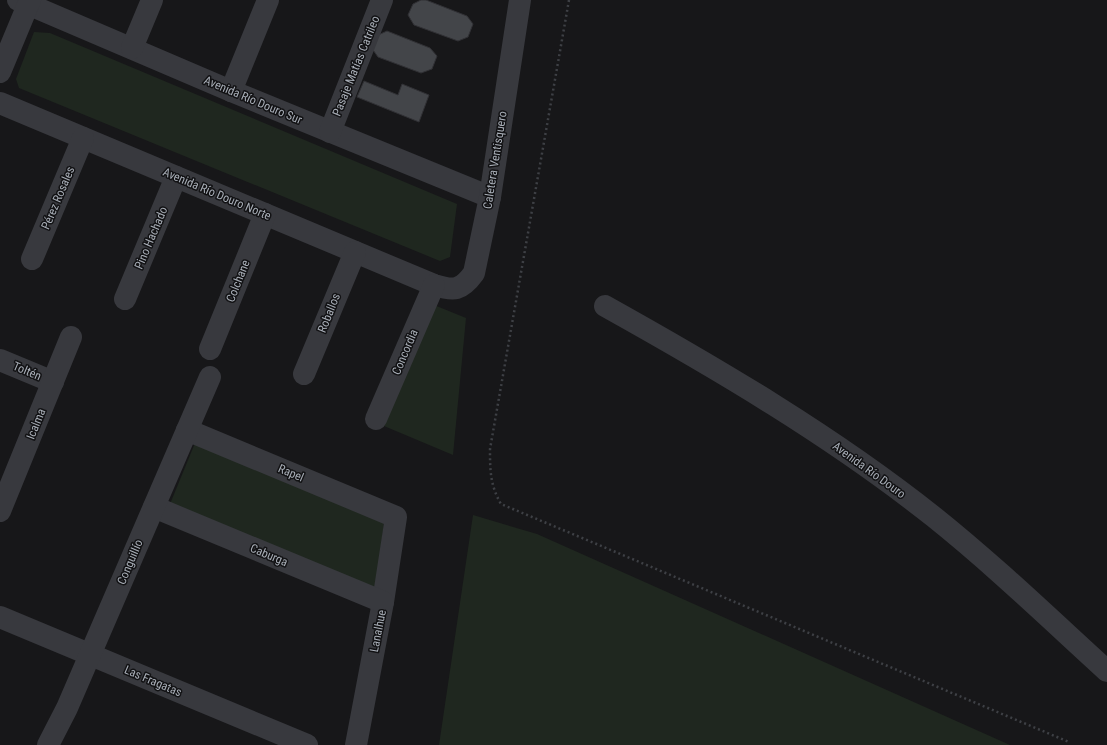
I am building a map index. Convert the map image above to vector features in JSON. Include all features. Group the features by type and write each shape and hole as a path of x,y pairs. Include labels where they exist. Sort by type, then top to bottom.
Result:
{"street":[{"path":"132,48 152,0"},
{"path":"231,91 268,0"},
{"name":"Pasaje Matías Catrileo","path":"330,132 382,0"},
{"name":"Caletera Ventisquero","path":"434,285 447,289 458,288 466,283 474,273 490,197 520,0"},
{"path":"0,72 25,1"},
{"name":"Avenida Río Douro Sur","path":"25,1 231,91 490,197"},
{"name":"Avenida Río Douro Norte","path":"0,103 434,285"},
{"name":"Pérez Rosales","path":"32,259 83,138"},
{"name":"Pino Hachado","path":"125,299 176,177"},
{"name":"Colchane","path":"210,349 265,214"},
{"name":"Roballos","path":"304,374 354,252"},
{"name":"Concordia","path":"376,419 434,285"},
{"name":"Avenida Río Douro","path":"605,306 674,344 779,408 895,487 970,546 1107,671"},
{"name":"Icalma","path":"0,511 71,337"},
{"name":"Toltén","path":"0,360 53,382"},
{"name":"Conguillío","path":"48,745 67,708 210,377"},
{"name":"Rapel","path":"187,430 396,517"},
{"name":"Caburga","path":"154,507 383,602"},
{"name":"Lanalhue","path":"356,745 383,602 396,517"},
{"name":"Las Fragatas","path":"0,617 307,745"}],"path":[{"path":"569,0 490,449 490,474 494,491 501,504 1069,742"}],"shaded area":[{"path":"34,32 50,33 457,204 450,257 440,261 19,88 16,79"},
{"path":"434,305 466,318 453,455 384,426"},
{"path":"195,443 384,523 375,591 170,504"},
{"path":"473,515 537,534 1010,745 439,745"}],"building":[{"path":"421,0 426,0 467,16 473,24 468,37 458,41 414,25 408,15 413,4"},
{"path":"387,31 430,48 437,56 432,69 421,73 378,57 371,47 376,36"},
{"path":"364,81 398,95 402,84 429,95 419,122 357,97"}]}
